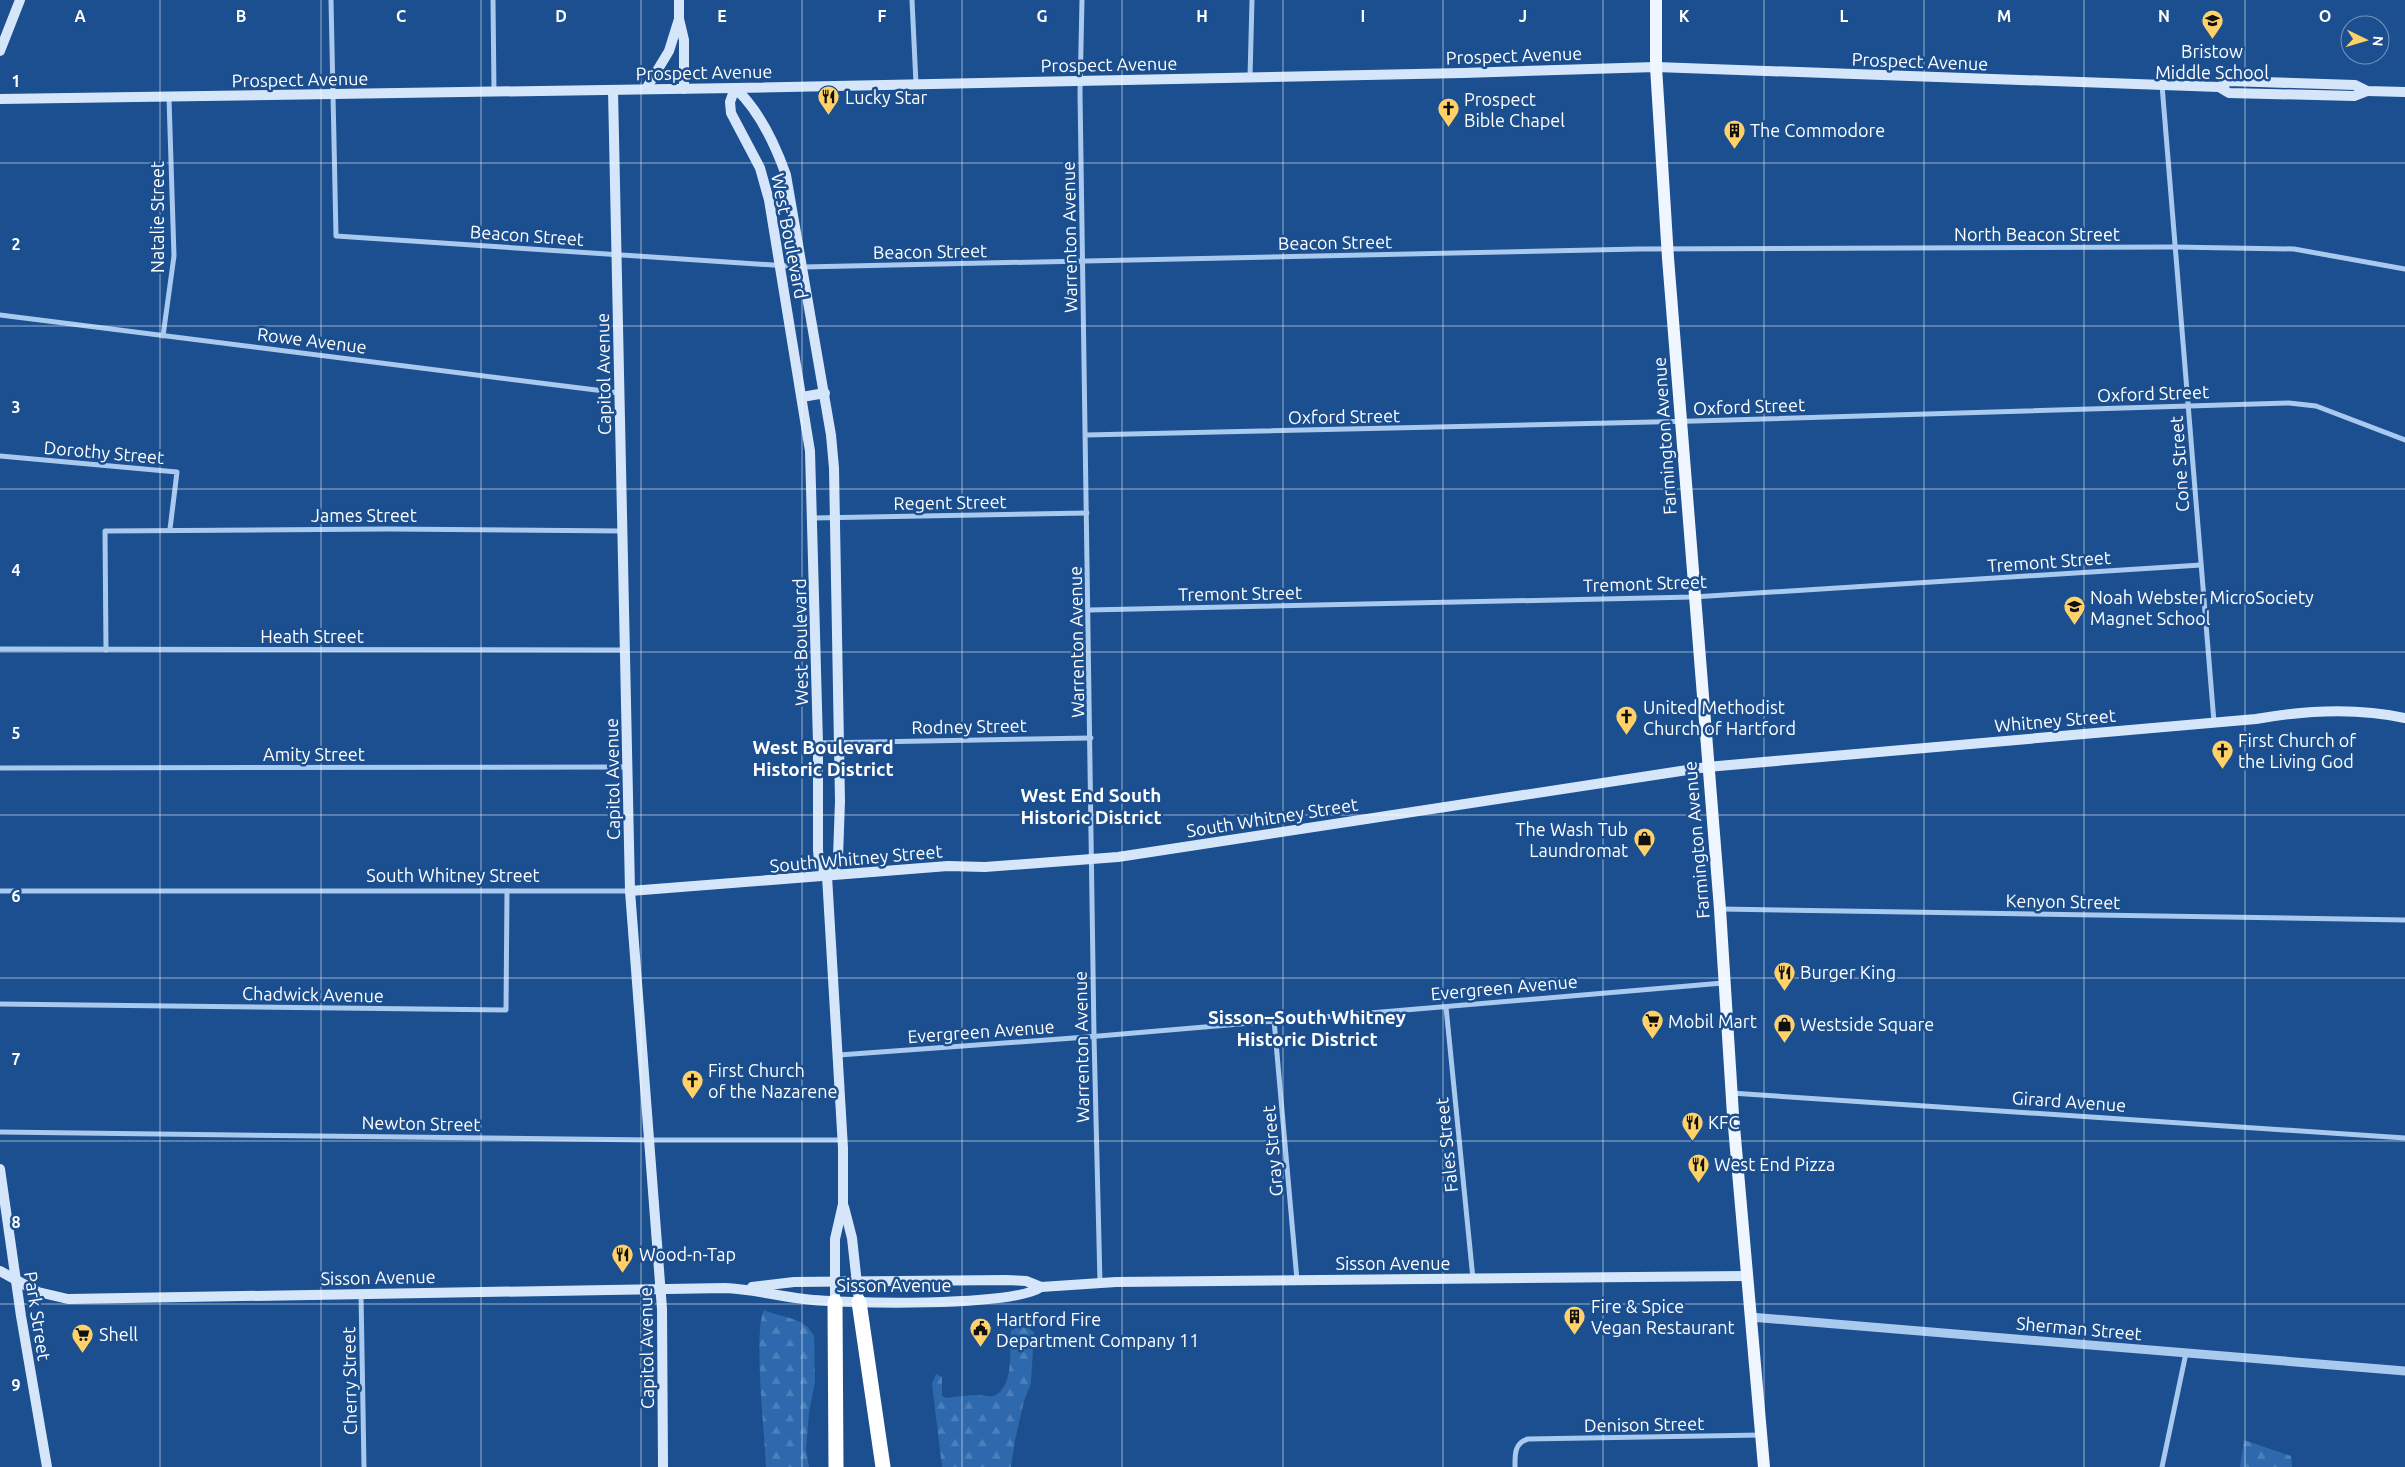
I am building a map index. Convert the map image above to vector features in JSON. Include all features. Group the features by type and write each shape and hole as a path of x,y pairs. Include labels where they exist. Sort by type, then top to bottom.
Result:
{"highway":[{"path":"835,1302 836,1467"},
{"path":"859,1302 883,1467"}],"main road":[{"path":"0,51 20,0"},
{"path":"679,0 679,18 684,40 684,89"},
{"name":"Farmington Avenue","path":"1656,0 1656,67 1680,421 1720,909 1731,1093 1764,1467"},
{"path":"646,89 665,60 679,18"},
{"name":"Prospect Avenue","path":"0,99 684,89 1250,78 1656,67 2162,85 2219,86 2229,81 2239,81 2355,85 2366,91 2405,92"},
{"name":"West Boulevard","path":"827,876 836,867 838,857 839,743 834,468 825,393 790,189 782,163 748,100 735,88 729,107 765,180 810,451 818,743 818,850 819,861 827,876 839,1055 842,1140 843,1204 836,1239 835,1302"},
{"name":"Capitol Avenue","path":"613,90 630,891 661,1290 663,1467"},
{"path":"802,396 825,393"},
{"name":"Whitney Street","path":"1707,767 2214,722 2325,710 2405,718"},
{"name":"South Whitney Street","path":"630,891 948,866 985,867 1092,860 1707,767"},
{"name":"Park Street","path":"0,1170 15,1280 47,1467"},
{"name":"West Boulevard","path":"843,1204 852,1238 859,1302"},
{"name":"Sisson Avenue","path":"0,1270 15,1280 48,1296 68,1299 746,1289 779,1283 835,1282 1026,1281 1041,1287"},
{"name":"Sisson Avenue","path":"746,1289 835,1302 859,1302 981,1299 1026,1295 1041,1287 1100,1283 1746,1276"},
{"path":"980,1281 981,1299"}],"street":[{"path":"330,0 332,94"},
{"path":"493,0 494,92"},
{"path":"912,0 916,84"},
{"name":"Warrenton Avenue","path":"1082,0 1080,81 1094,1036 1100,1283"},
{"path":"1250,78 1252,0"},
{"name":"Cone Street","path":"2162,85 2214,722"},
{"name":"Beacon Street","path":"332,94 336,236 803,268 1668,249"},
{"name":"Natalie Street","path":"163,336 174,256 169,98"},
{"name":"North Beacon Street","path":"1668,249 2294,249 2405,269"},
{"name":"Rowe Avenue","path":"0,315 620,393"},
{"name":"Oxford Street","path":"1086,436 2303,403 2405,440"},
{"name":"Dorothy Street","path":"0,456 177,472 170,529"},
{"name":"Regent Street","path":"813,518 1087,513"},
{"name":"James Street","path":"106,650 105,531 170,529 623,531"},
{"name":"Tremont Street","path":"1089,610 1693,596 2201,565"},
{"name":"Heath Street","path":"0,649 625,650"},
{"name":"Rodney Street","path":"818,743 1091,738"},
{"name":"Amity Street","path":"0,768 628,767"},
{"name":"South Whitney Street","path":"0,891 630,891"},
{"name":"Chadwick Avenue","path":"0,1004 506,1010 507,891"},
{"name":"Kenyon Street","path":"1720,909 2405,920"},
{"name":"Evergreen Avenue","path":"839,1055 1094,1036 1446,1007 1550,996 1724,983"},
{"name":"Fales Street","path":"1446,1007 1473,1280"},
{"name":"Gray Street","path":"1274,1020 1297,1280"},
{"name":"Girard Avenue","path":"1731,1093 2405,1138"},
{"name":"Newton Street","path":"0,1132 650,1140 842,1140"},
{"name":"Cherry Street","path":"361,1294 364,1467"},
{"name":"Sherman Street","path":"1750,1317 2405,1371"},
{"path":"2162,1467 2186,1353"},
{"name":"Denison Street","path":"1515,1467 1516,1447 1522,1441 1528,1439 1761,1436"}],"green space":[{"path":"764,1310 798,1321 810,1329 814,1336 815,1382 809,1412 806,1450 809,1467 766,1467 760,1385 760,1339"},
{"path":"1017,1327 1028,1328 1034,1332 1031,1383 1024,1401 1011,1467 942,1467 932,1384 936,1374 942,1377 942,1396 946,1398 973,1395 993,1396 1000,1392 1005,1385 1010,1367 1011,1331"},
{"path":"2244,1440 2291,1456 2292,1467 2240,1467"}],"place":[{"name":"Bristow Middle School","path":"2212,40"},
{"name":"Lucky Star","path":"829,116"},
{"name":"Prospect Bible Chapel","path":"1448,128"},
{"name":"The Commodore","path":"1734,149"},
{"name":"Noah Webster MicroSociety Magnet School","path":"2074,626"},
{"name":"United Methodist Church of Hartford","path":"1627,736"},
{"name":"First Church of the Living God","path":"2222,769"},
{"name":"The Wash Tub Laundromat","path":"1644,858"},
{"name":"Burger King","path":"1784,991"},
{"name":"Mobil Mart","path":"1652,1040"},
{"name":"Westside Square","path":"1784,1043"},
{"name":"First Church of the Nazarene","path":"692,1099"},
{"name":"KFC","path":"1692,1141"},
{"name":"West End Pizza","path":"1698,1183"},
{"name":"Wood-n-Tap","path":"623,1273"},
{"name":"Fire & Spice Vegan Restaurant","path":"1575,1335"},
{"name":"Hartford Fire Department Company 11","path":"980,1348"},
{"name":"Shell","path":"83,1353"}],"district":[{"name":"West Boulevard Historic District","path":"823,758"},
{"name":"West End South Historic District","path":"1091,806"},
{"name":"Sisson–South Whitney Historic District","path":"1307,1028"}]}
